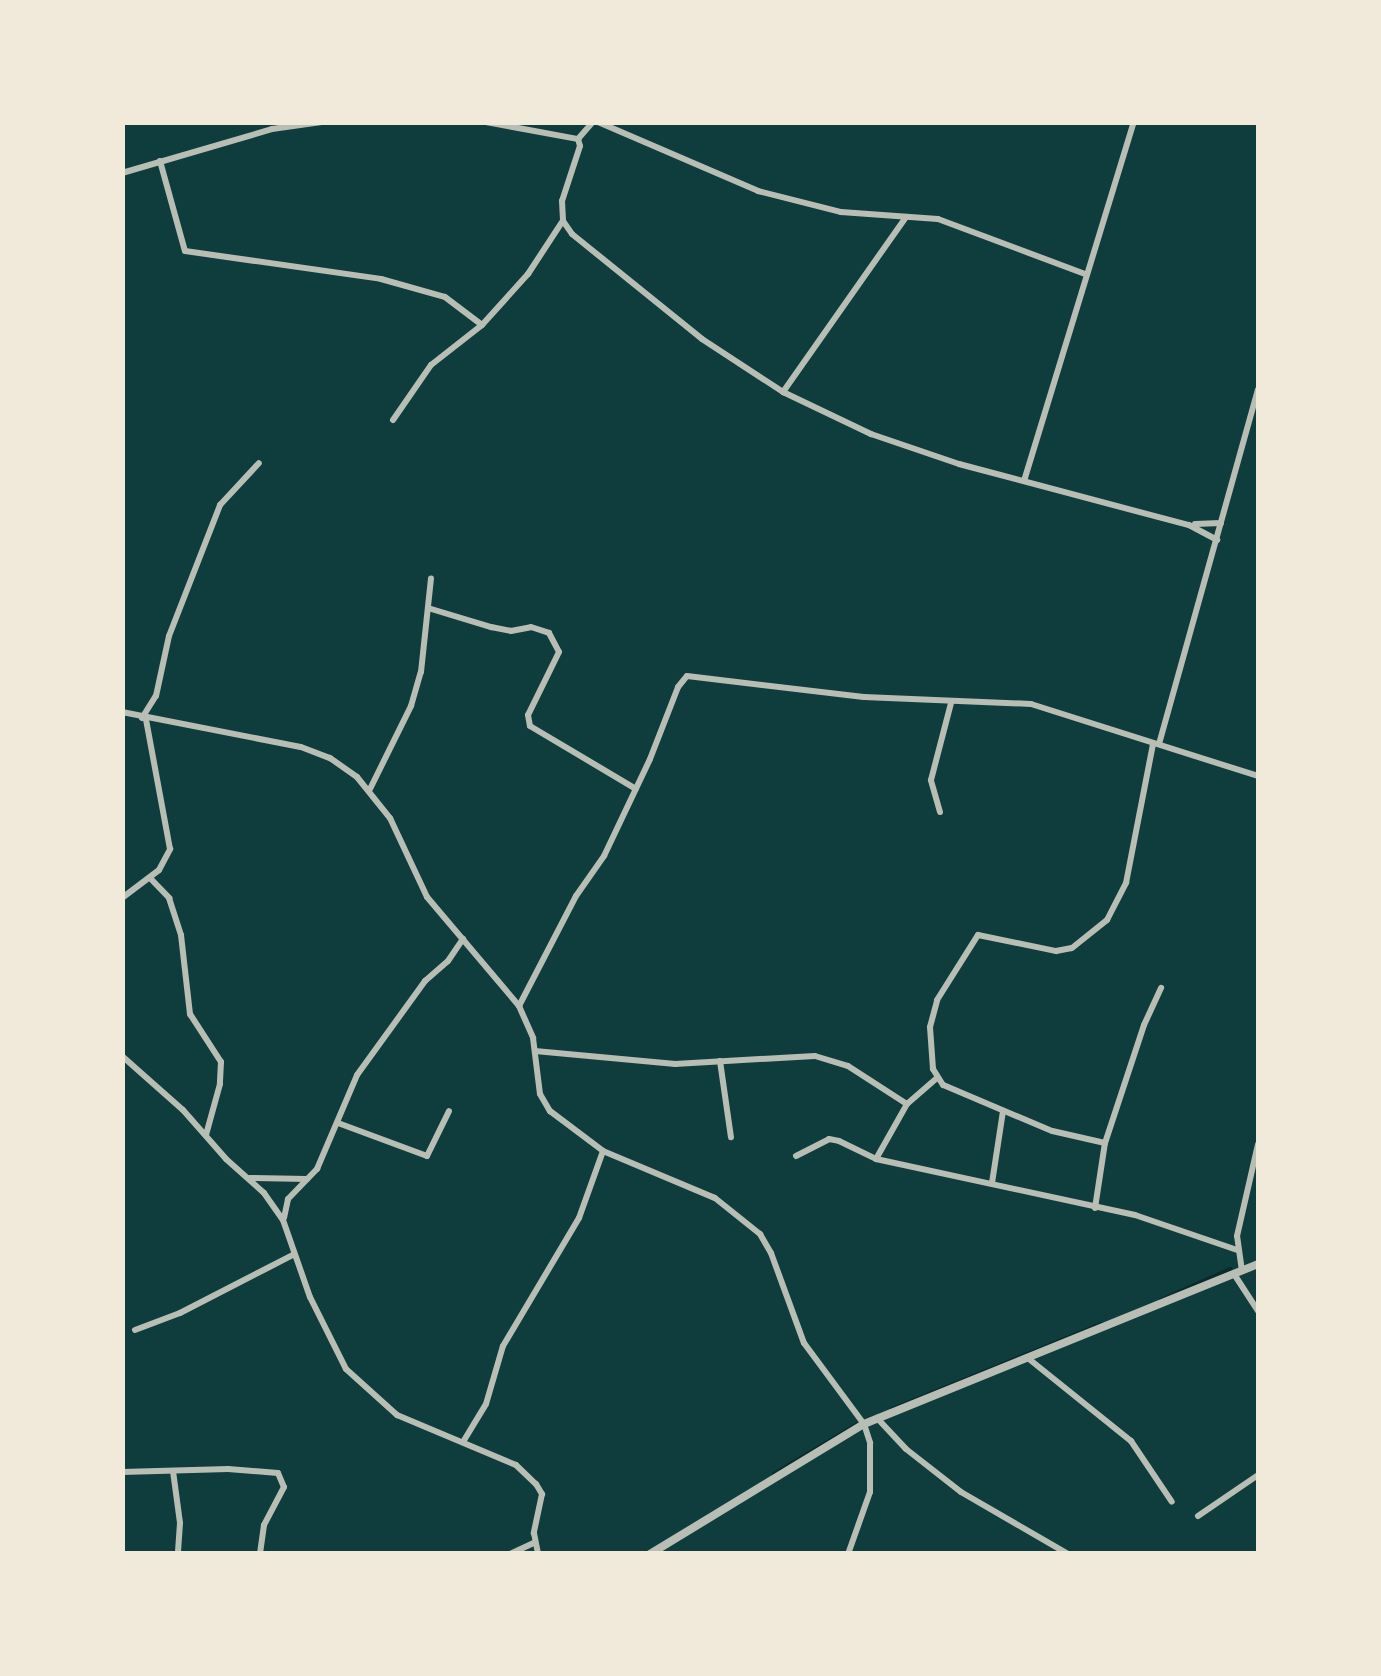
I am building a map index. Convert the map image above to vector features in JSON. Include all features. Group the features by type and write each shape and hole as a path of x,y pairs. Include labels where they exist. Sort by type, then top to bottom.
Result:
{"street":[{"path":"122,173 272,129 322,122"},
{"path":"486,122 578,138"},
{"path":"578,138 596,122 758,191 841,212 907,216 966,226 1086,274"},
{"path":"1024,481 1134,122"},
{"path":"393,420 432,365 482,325 528,274 563,220 562,201 580,146 578,138"},
{"path":"160,161 184,251 392,282 445,297 482,325"},
{"path":"783,392 907,216"},
{"path":"563,220 599,260 702,339 783,392 871,434 1024,481 1189,524 1217,540"},
{"path":"936,1078 932,1014 978,935 1034,948 1072,948 1107,920 1122,897 1156,744 1258,390"},
{"path":"122,898 150,878 166,860 170,840 144,719 156,696 169,636 220,506 259,464"},
{"path":"1189,524 1221,523"},
{"path":"370,789 408,716 421,672 431,579"},
{"path":"428,608 491,627 511,631 531,628 549,634 559,652 528,716 530,726 636,788"},
{"path":"519,1006 636,788 678,686 687,676 950,702 1031,704 1258,776"},
{"path":"940,812 931,780 950,702"},
{"path":"122,712 280,742 330,758 370,789 390,818 427,897 519,1006 535,1051 537,1082 544,1104 562,1122 603,1150 715,1198 760,1234 772,1253 804,1343 864,1424 870,1443 870,1492 848,1554"},
{"path":"330,758 331,744"},
{"path":"150,878 169,898 182,935 190,1014 220,1062 220,1084 206,1136"},
{"path":"283,1220 288,1200 309,1179 338,1123 357,1075 424,981 448,961 463,939"},
{"path":"1094,1208 1105,1143 1144,1025 1161,988"},
{"path":"535,1051 636,1062 797,1055 834,1059 907,1104"},
{"path":"122,1056 206,1136 283,1220 293,1256 327,1338 346,1369 397,1415 516,1465 536,1484 542,1506 534,1543 538,1554"},
{"path":"720,1061 731,1137"},
{"path":"876,1159 907,1104 936,1078"},
{"path":"936,1078 1052,1130 1105,1143"},
{"path":"338,1123 427,1156 449,1111"},
{"path":"992,1184 1003,1111"},
{"path":"796,1156 829,1139 876,1159 1134,1215 1237,1250"},
{"path":"1258,1144 1237,1250 1238,1272 1258,1311"},
{"path":"463,1442 486,1404 503,1346 579,1218 603,1150"},
{"path":"247,1178 274,1182 309,1179"},
{"path":"135,1330 216,1296 293,1256"},
{"path":"650,1554 864,1424 1258,1264"},
{"path":"1029,1359 1132,1441 1172,1502"},
{"path":"877,1418 896,1440 961,1492 1068,1554"},
{"path":"122,1472 228,1469 278,1473 284,1478 264,1525 260,1554"},
{"path":"173,1471 180,1523 178,1554"},
{"path":"1198,1516 1258,1475"},
{"path":"510,1554 534,1543"}],"waterway":[{"path":"1161,1300 1230,1269"},
{"path":"892,1409 1101,1324"},
{"path":"774,1474 856,1425"}]}
